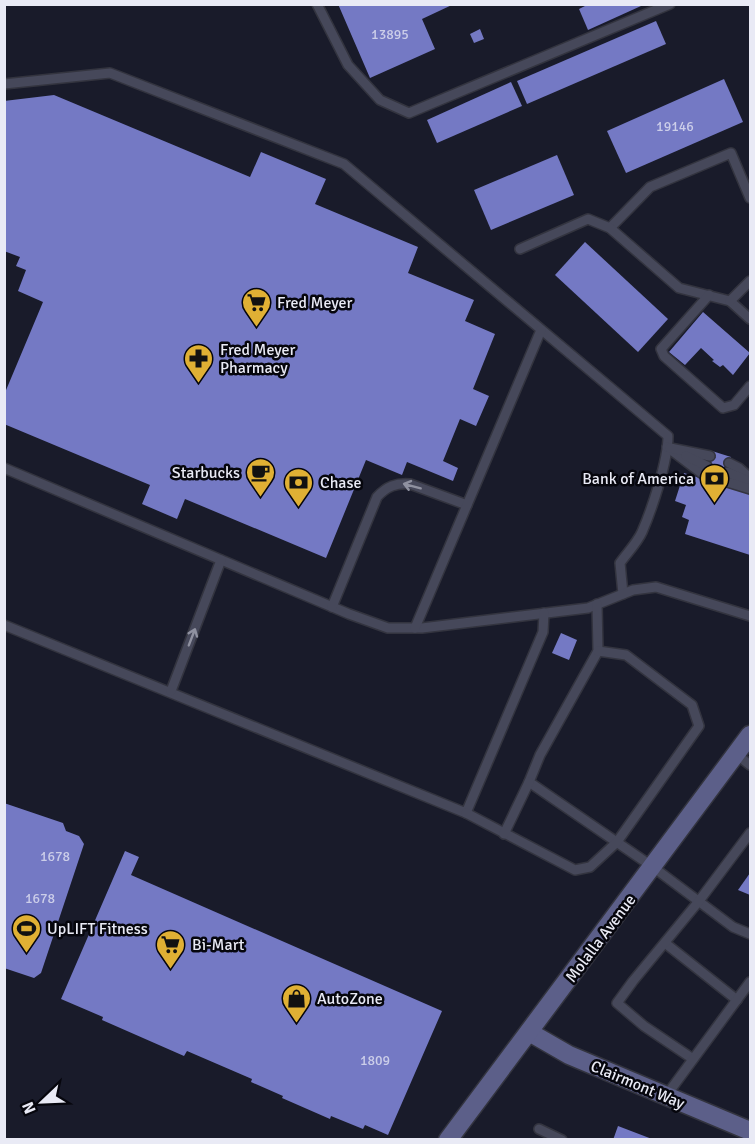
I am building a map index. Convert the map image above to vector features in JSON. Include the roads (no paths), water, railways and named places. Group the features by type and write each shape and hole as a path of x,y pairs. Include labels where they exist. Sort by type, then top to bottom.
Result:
{"main road":[{"name":"Molalla Avenue","path":"448,1140 653,867 743,760 750,735"},
{"name":"Clairmont Way","path":"529,1032 568,1055 750,1131"}],"lane":[{"path":"317,4 348,65 380,100 409,113 670,4"},
{"path":"4,84 110,73 344,164 668,436 657,489 641,533 620,563 623,594"},
{"path":"610,228 650,188 730,153 750,198"},
{"path":"520,249 588,219 610,228 680,288 730,301 750,319"},
{"path":"730,301 750,281"},
{"path":"709,295 661,349 664,356 723,408 734,405 750,386"},
{"path":"415,628 541,330"},
{"path":"667,447 707,466 667,447"},
{"path":"4,468 332,607 388,628 415,628 588,608 633,590 656,587 750,616"},
{"path":"750,480 727,472 750,489"},
{"path":"332,607 377,497 383,490 401,483 410,484 467,505"},
{"path":"171,691 221,560"},
{"path":"504,834 540,756 598,651 597,604"},
{"path":"466,813 543,632 544,613"},
{"path":"4,625 171,691 466,813 575,870 590,867 617,842 699,726 692,705 626,655 598,651"},
{"path":"529,782 653,867 733,927 750,934"},
{"path":"693,1059 644,1026 618,1003 750,833"},
{"path":"664,943 737,1000"},
{"path":"666,1096 750,982"},
{"path":"539,1129 562,1140"}],"place":[{"name":"Fred Meyer","path":"256,328"},
{"name":"Fred Meyer Pharmacy","path":"199,384"},
{"name":"Starbucks","path":"261,498"},
{"name":"Bank of America","path":"715,504"},
{"name":"Chase","path":"299,508"},
{"name":"UpLIFT Fitness","path":"26,954"},
{"name":"Bi-Mart","path":"171,970"},
{"name":"AutoZone","path":"296,1024"}]}
